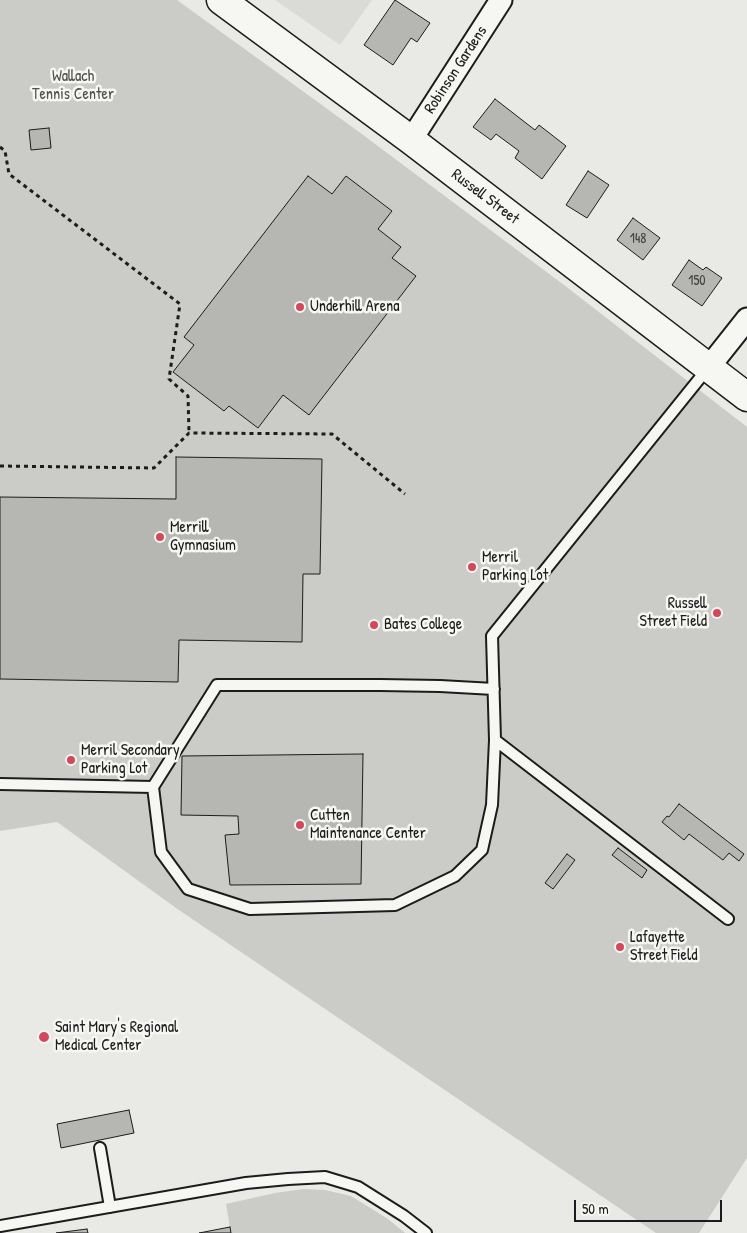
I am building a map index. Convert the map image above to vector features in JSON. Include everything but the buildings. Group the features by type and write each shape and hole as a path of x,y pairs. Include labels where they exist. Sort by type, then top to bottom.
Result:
{"main road":[{"name":"Russell Street","path":"221,0 411,140 747,397"}],"street":[{"name":"Robinson Gardens","path":"411,140 501,0"},
{"path":"709,367 747,319"}],"lane":[{"path":"494,689 388,685 217,685 153,787 161,852 188,889 250,909 395,905 455,876 482,850 492,805 496,740 492,636 709,367"},
{"path":"496,740 728,918"},
{"path":"0,784 153,787"},
{"path":"100,1148 110,1207"},
{"path":"0,1226 246,1183 325,1178 358,1187 404,1216 426,1233"}],"path":[{"path":"0,147 5,151 9,174 180,304 169,380 188,396 189,433"},
{"path":"0,466 154,468 189,433 332,434 405,494"}],"shaded area":[{"path":"275,0 372,0 340,45"}],"green space":[{"name":"Bates College","path":"0,0 177,0 355,129 564,285 747,427 747,1158 699,1233 656,1233 176,908 57,822 0,831"},
{"path":"303,1189 325,1190 351,1196 388,1219 405,1233 231,1233 226,1204"}],"place":[{"name":"Underhill Arena","path":"300,307"},
{"name":"Merrill Gymnasium","path":"160,537"},
{"name":"Merril Parking Lot","path":"472,567"},
{"name":"Russell Street Field","path":"717,613"},
{"name":"Bates College","path":"374,625"},
{"name":"Merril Secondary Parking Lot","path":"71,760"},
{"name":"Cutten Maintenance Center","path":"300,825"},
{"name":"Lafayette Street Field","path":"620,947"},
{"name":"Saint Mary's Regional Medical Center","path":"44,1037"}],"park label":[{"name":"Wallach Tennis Center","path":"73,86"}]}
